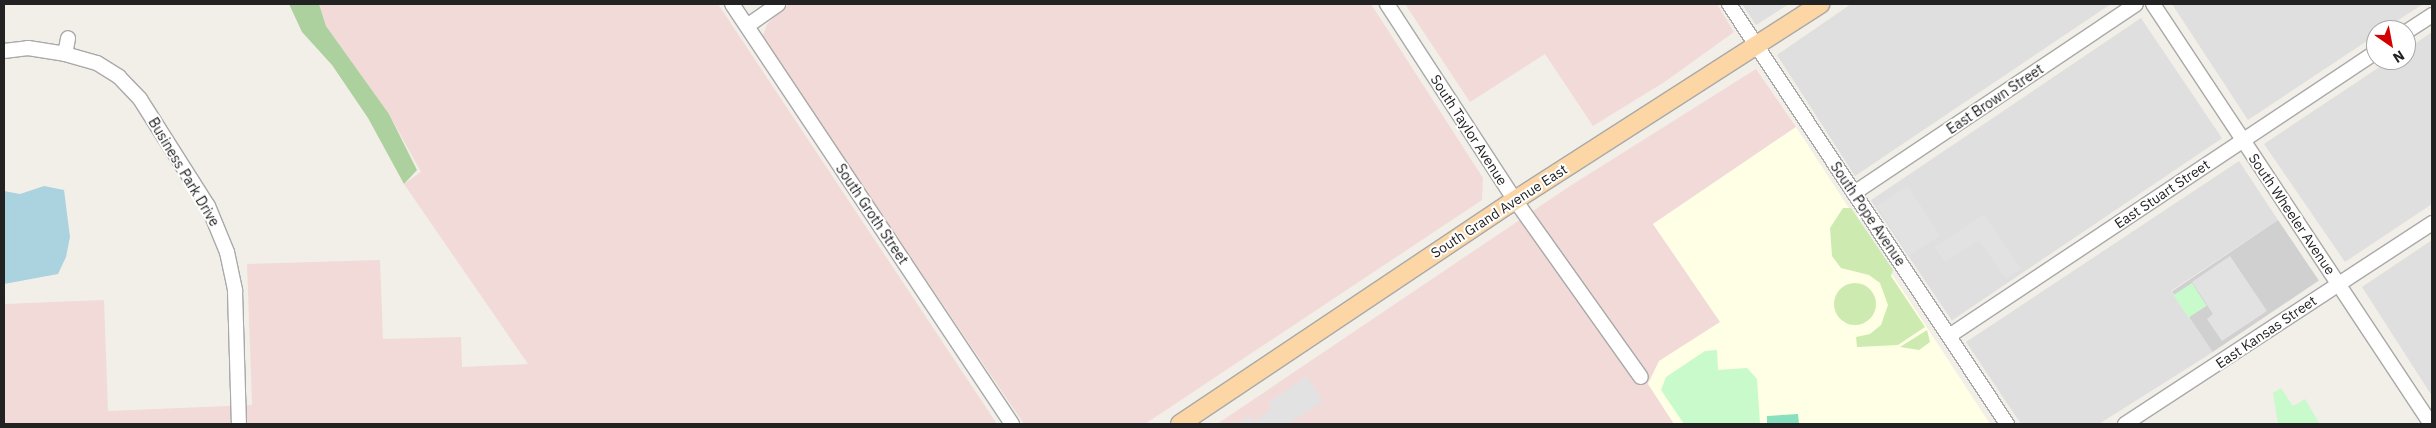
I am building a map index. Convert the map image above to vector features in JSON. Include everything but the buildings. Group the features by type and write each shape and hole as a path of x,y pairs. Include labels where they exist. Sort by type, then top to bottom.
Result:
{"main road":[{"name":"South Grand Avenue East","path":"1180,424 1515,200 1820,4"}],"street":[{"name":"South Groth Street","path":"732,4 1012,424"},
{"path":"747,26 778,4"},
{"name":"South Taylor Avenue","path":"1387,4 1515,200 1641,377"},
{"name":"South Pope Avenue","path":"1729,4 2007,424"},
{"name":"East Brown Street","path":"1854,193 2136,4"},
{"name":"South Wheeler Avenue","path":"2153,4 2432,424"},
{"path":"2416,25 2432,15"},
{"path":"65,54 68,38"},
{"name":"Business Park Drive","path":"4,51 28,48 65,54 98,63 129,85 216,221 227,252 235,291 240,424"},
{"name":"East Stuart Street","path":"1949,336 2366,59"},
{"name":"East Kansas Street","path":"2125,424 2432,223"}],"shaded area":[{"path":"319,4 718,4 997,424 4,424 4,304 104,300 108,411 252,405 247,264 380,260 383,339 461,337 462,367 528,364 404,184 421,172 389,114 326,26"},
{"path":"789,4 1371,4 1483,178 1482,200 1145,424 1024,424 762,38 767,24"},
{"path":"1405,4 1717,4 1734,32 1666,81 1593,126 1545,54 1470,102"},
{"path":"1742,4 1789,4 1756,25"},
{"path":"1851,4 2111,4 1855,176 1777,55"},
{"path":"2172,4 2423,4 2398,20 2366,20 2366,42 2248,120"},
{"path":"2141,18 2222,138 1952,321 1871,200"},
{"path":"2432,32 2432,204 2345,262 2264,144 2375,70 2416,70 2416,43"},
{"path":"1756,69 1796,127 1653,224 1721,322 1660,361 1648,383 1674,424 1217,424 1570,186"},
{"path":"1796,127 1990,424 1674,424 1648,384 1659,361 1720,322 1653,224"},
{"path":"2239,161 2278,220 2171,291 2213,352 2099,424 2021,424 1966,342"},
{"path":"1908,186 1940,235 1909,256 1877,206"},
{"path":"1984,214 2021,269 2006,279 1979,240 1945,262 1935,247"},
{"path":"2278,220 2319,281 2213,352 2172,292"},
{"path":"2432,240 2432,396 2362,287"},
{"path":"2230,256 2267,311 2222,341 2207,319 2213,314 2192,282"},
{"path":"1307,376 1323,401 1288,424 1237,424 1249,416 1253,422 1272,409 1268,403"}],"green space":[{"path":"289,4 319,4 326,26 389,114 417,170 404,184 368,118 332,65 302,32"},
{"path":"1843,208 1851,208 1893,270 1891,276 1925,327 1898,345 1857,347 1856,337 1870,334 1881,325 1888,305 1880,283 1869,275 1841,268 1832,256 1830,228"},
{"path":"1859,283 1867,286 1873,292 1876,304 1873,316 1867,322 1851,325 1843,322 1837,316 1834,300 1837,292 1843,286"},
{"path":"2192,283 2207,306 2188,318 2174,295"},
{"path":"1927,330 1930,342 1919,350 1900,347"},
{"path":"1717,350 1718,370 1747,368 1757,379 1760,424 1684,424 1661,390 1666,377 1705,351"},
{"path":"2281,388 2293,406 2305,399 2320,424 2278,424 2273,393"},
{"path":"1798,414 1799,424 1767,424 1767,416"}],"water":[{"path":"44,186 64,190 70,237 66,257 58,274 4,284 4,191 20,194"}]}
